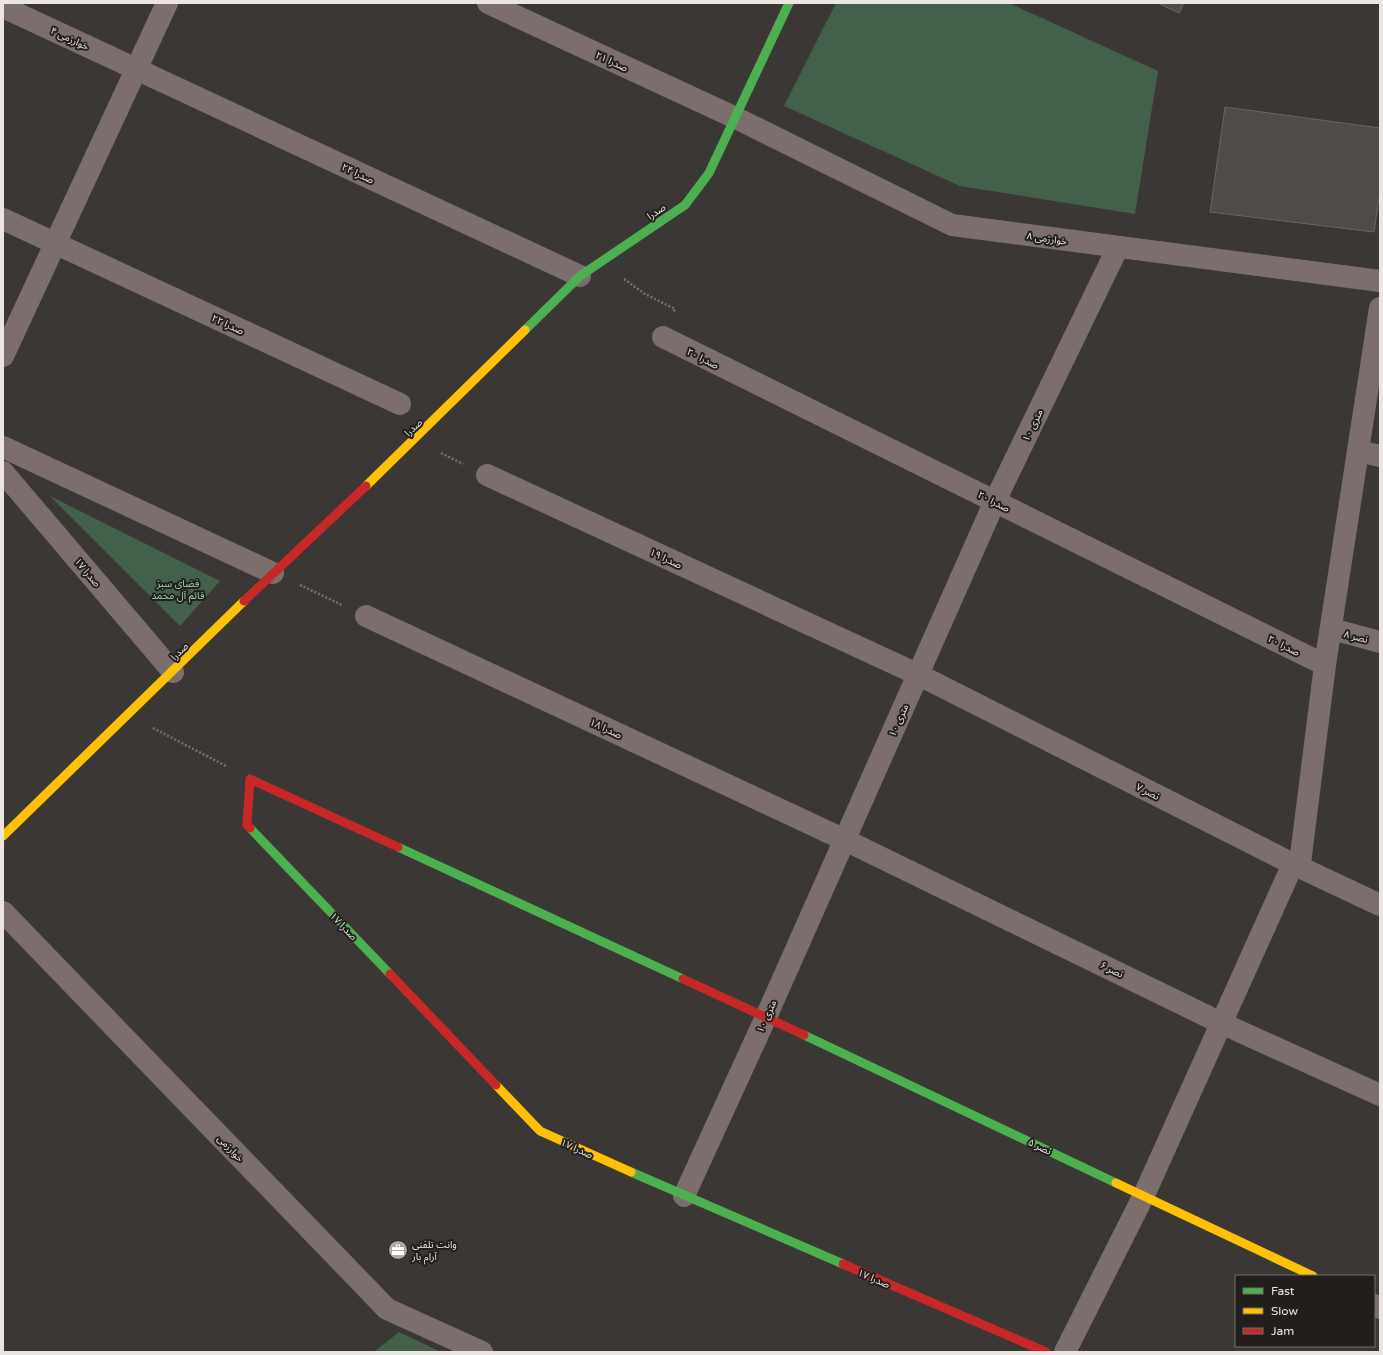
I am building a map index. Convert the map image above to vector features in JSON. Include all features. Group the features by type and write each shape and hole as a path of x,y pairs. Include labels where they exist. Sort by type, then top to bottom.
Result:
{"street":[{"path":"3,356 167,3"},
{"name":"صدرا ۲۱","path":"488,3 736,118"},
{"name":"صدرا","path":"3,836 273,573 414,441 580,276 685,204 709,173 789,3"},
{"name":"خوارزمی ۴","path":"3,7 136,70"},
{"name":"صدرا ۲۴","path":"136,70 580,276"},
{"name":"خوارزمی ۸","path":"736,118 952,225 1118,248 1380,281"},
{"name":"صدرا ۲۲","path":"3,219 400,404"},
{"name":"۱۰ متری","path":"684,1196 766,1017 995,501 1118,248"},
{"path":"1065,1352 1144,1196 1293,864 1300,863 1325,666 1332,630 1380,308"},
{"name":"صدرا ۲۰","path":"662,337 1325,666"},
{"path":"3,447 273,573"},
{"path":"1358,451 1380,456"},
{"name":"صدرا ۱۷","path":"3,472 173,672"},
{"name":"صدرا ۱۹","path":"487,475 918,674"},
{"name":"صدرا ۱۸","path":"366,616 845,840"},
{"name":"نصر ۸","path":"1332,630 1380,642"},
{"name":"نصر ۷","path":"918,674 1293,864 1380,905"},
{"name":"صدرا ۱۷","path":"250,778 247,825 540,1131 684,1196 1046,1352"},
{"name":"نصر ۵","path":"250,778 766,1017 1312,1275"},
{"name":"نصر ۶","path":"845,840 1221,1023 1380,1095"},
{"name":"خوارزمی","path":"3,912 387,1309 482,1352"}],"path":[{"path":"601,262 645,294 675,309 662,337"},
{"path":"414,441 487,475"},
{"path":"273,573 366,616"},
{"path":"128,715 250,778"}],"green space":[{"path":"836,3 1009,3 1158,71 1135,214 960,186 784,106"},
{"name":"فضای سبز قائم آل محمد","path":"50,496 220,581 180,626"},
{"path":"399,1332 441,1352 374,1352"}],"building":[{"path":"1158,3 1184,3 1179,13"},
{"path":"1225,107 1380,128 1380,191 1374,232 1210,212"}],"traffic: fast":[{"path":"525,330 580,276 685,205 709,173 789,3"},
{"path":"250,828 390,974"},
{"path":"398,847 683,979"},
{"path":"804,1035 1116,1183"},
{"path":"631,1172 843,1264"}],"traffic: slow":[{"path":"366,486 525,330"},
{"path":"3,836 244,601"},
{"path":"496,1085 540,1131 631,1172"},
{"path":"1116,1183 1311,1275"}],"traffic: jam":[{"path":"244,601 366,486"},
{"path":"250,828 247,825 250,779 398,847"},
{"path":"390,974 496,1085"},
{"path":"683,979 804,1035"},
{"path":"843,1264 1046,1352"}],"place":[{"name":"وانت تلفنی آرام بار","path":"398,1250"}]}
